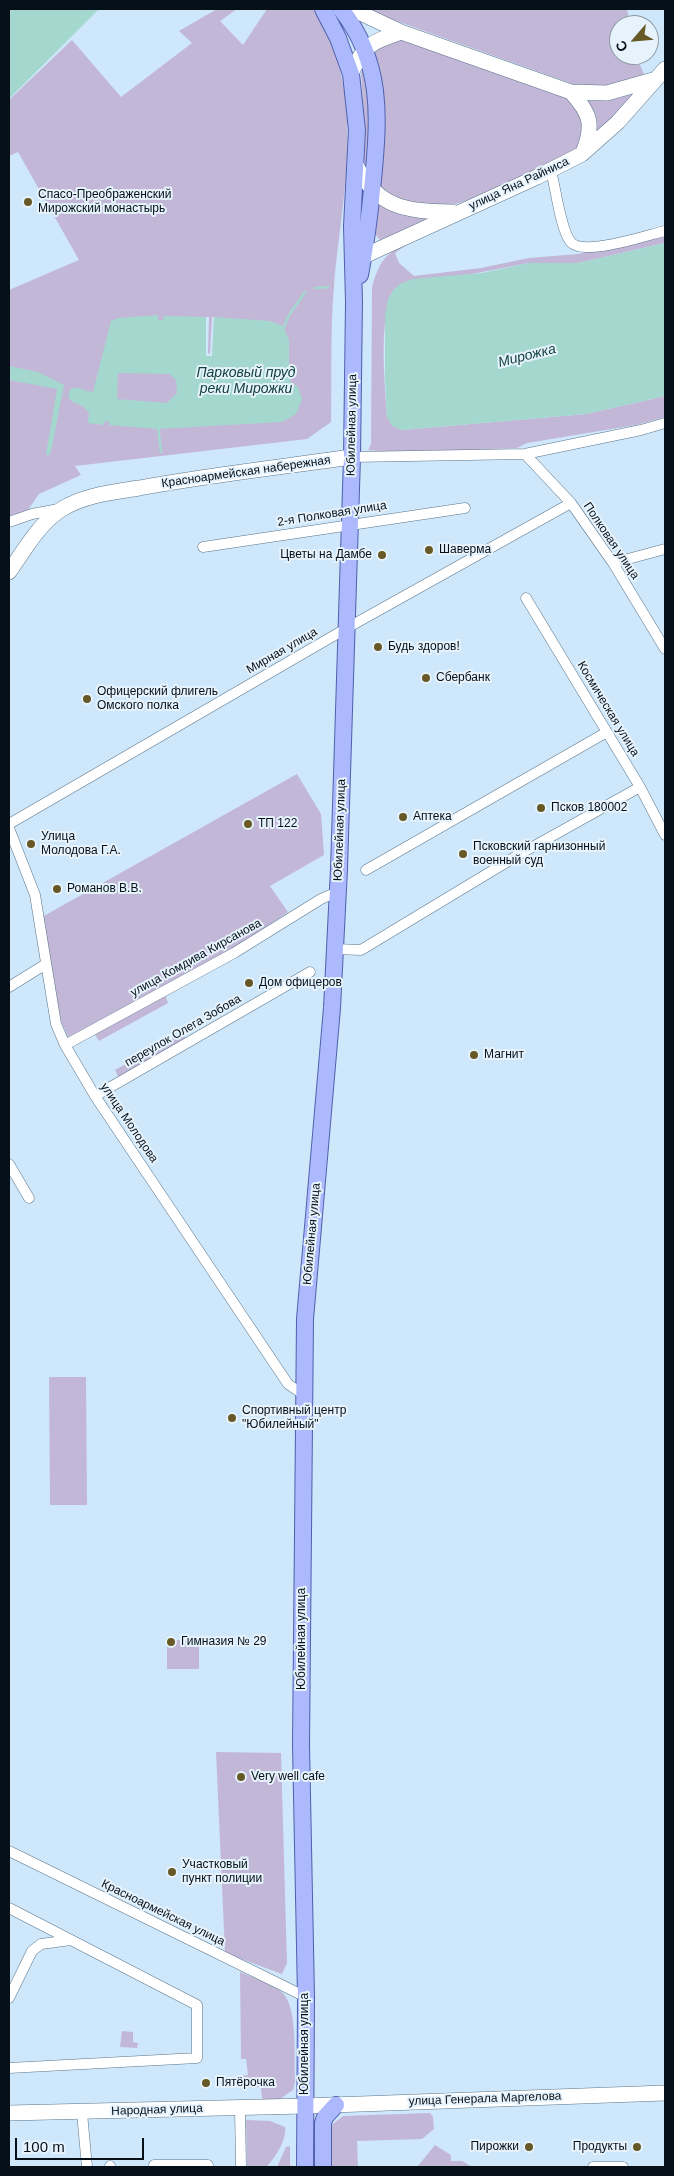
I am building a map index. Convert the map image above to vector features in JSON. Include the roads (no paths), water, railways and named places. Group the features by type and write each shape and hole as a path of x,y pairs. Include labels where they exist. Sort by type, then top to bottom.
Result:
{"main road":[{"name":"Юбилейная улица","path":"305,2167 306,1997 301,1830 305,1319 335,949 352,457 354,302 352,226 357,130 351,74 338,38 323,9"},
{"name":"Юбилейная улица","path":"341,9 365,48 375,82 378,104 372,190 364,256 354,302"},
{"path":"322,2167 323,2123 325,2117 336,2105"}],"street":[{"path":"352,9 401,32 571,92 612,93 661,74"},
{"path":"351,74 358,57 365,48 373,42 401,32"},
{"name":"улица Яна Райниса","path":"364,256 456,212 551,171 582,154 618,122 661,74"},
{"path":"571,92 583,105 590,128 582,154"},
{"name":"улица Яна Райниса","path":"356,165 372,190 388,201 406,209 456,212"},
{"path":"551,171 568,238 577,247 591,248 665,231"},
{"name":"Красноармейская набережная","path":"9,522 101,495 191,478 352,457 525,454 641,430 665,423"},
{"name":"Полковая улица","path":"525,454 571,503 613,564 665,649"},
{"name":"Мирная улица","path":"9,824 347,628 571,503"},
{"path":"9,572 32,540 62,508"},
{"name":"2-я Полковая улица","path":"203,546 350,523 465,508"},
{"path":"613,564 665,549"},
{"name":"Космическая улица","path":"526,598 640,787 665,835"},
{"path":"366,870 607,732"},
{"path":"335,949 361,950 520,854 640,787"},
{"name":"улица Молодова","path":"9,828 35,894 56,1024 65,1045 95,1096 288,1384 304,1395"},
{"name":"улица Комдива Кирсанова","path":"65,1045 234,954 321,899 337,892"},
{"path":"9,987 46,964"},
{"name":"переулок Олега Зобова","path":"95,1096 310,972"},
{"path":"9,1164 29,1198"},
{"name":"Красноармейская улица","path":"9,1851 306,1997"},
{"path":"9,1908 197,2005 197,2058 9,2068"},
{"path":"9,1998 32,1951 41,1944 71,1940"},
{"name":"улица Генерала Маргелова","path":"305,2106 665,2093"},
{"name":"Народная улица","path":"9,2114 305,2106"},
{"path":"240,2108 241,2167"},
{"path":"82,2113 87,2167"},
{"path":"154,2167 154,2165 208,2165 208,2167"},
{"path":"593,2167 623,2167"}],"water":[{"path":"9,9 99,9 9,99"},
{"path":"665,243 665,396 586,414 402,430 392,426 387,417 385,316 388,299 394,289 400,284 412,279 482,273 529,263 578,263"},
{"name":"Парковый пруд реки Мирожки","path":"158,315 158,320 163,320 164,316 206,317 206,356 212,356 214,317 270,321 283,326 289,340 289,377 291,382 298,387 302,399 296,414 282,422 158,429 109,425 109,422 105,421 104,425 88,423 89,412 81,402 82,390 93,392 111,321 118,318","holes":["118,373 169,374 176,380 177,393 167,403 117,399"]},
{"path":"9,366 38,372 64,385 51,452 48,456 46,454 57,389 9,380"}],"waterway":[{"path":"315,288 328,287"},
{"path":"283,329 289,315 305,292"},
{"name":"Мирожка","path":"76,395 99,405"},
{"path":"158,426 161,452"}],"place":[{"name":"Спасо-Преображенский Мирожский монастырь","path":"28,202"},
{"name":"Шаверма","path":"429,550"},
{"name":"Цветы на Дамбе","path":"382,555"},
{"name":"Будь здоров!","path":"378,647"},
{"name":"Сбербанк","path":"426,678"},
{"name":"Офицерский флигель Омского полка","path":"87,699"},
{"name":"Псков 180002","path":"541,808"},
{"name":"Аптека","path":"403,817"},
{"name":"ТП 122","path":"248,824"},
{"name":"Улица Молодова Г.А.","path":"31,844"},
{"name":"Псковский гарнизонный военный суд","path":"463,854"},
{"name":"Романов В.В.","path":"57,889"},
{"name":"Дом офицеров","path":"249,983"},
{"name":"Магнит","path":"474,1055"},
{"name":"Спортивный центр \"Юбилейный\"","path":"232,1418"},
{"name":"Гимназия № 29","path":"171,1642"},
{"name":"Very well cafe","path":"241,1777"},
{"name":"Участковый пункт полиции","path":"172,1872"},
{"name":"Пятёрочка","path":"206,2083"},
{"name":"Пирожки","path":"529,2147"},
{"name":"Продукты","path":"637,2147"}]}
